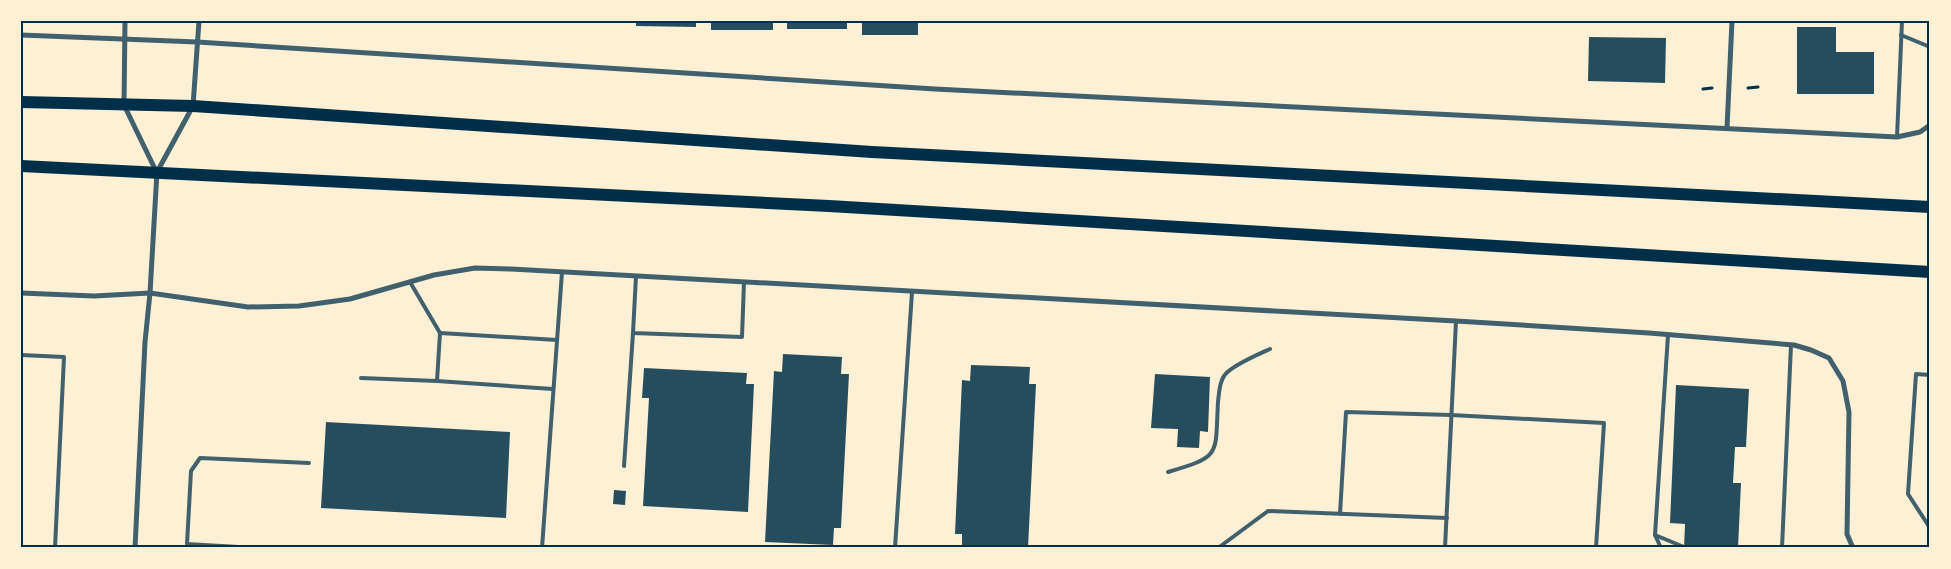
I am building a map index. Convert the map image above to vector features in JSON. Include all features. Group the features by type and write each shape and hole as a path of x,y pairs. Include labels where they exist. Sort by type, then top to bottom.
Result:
{"main road":[{"path":"21,102 193,106 872,152 1930,207"},
{"path":"21,166 839,206 1930,272"}],"street":[{"path":"125,21 124,105 157,172"},
{"path":"135,548 145,342 150,293 157,172 193,106 199,21"},
{"path":"1727,128 1732,21"},
{"path":"21,35 197,42 935,90 1727,128 1897,138 1920,132 1930,125"},
{"path":"21,293 94,296 150,293 248,307 299,306 350,299 434,275 475,268 1456,321 1791,345 1812,350 1829,358 1843,381 1849,412 1847,534 1853,548"}],"lane":[{"path":"1897,138 1902,21"},
{"path":"1901,35 1930,48"},
{"path":"542,548 562,272"},
{"path":"624,466 636,276"},
{"path":"410,282 440,333 437,381"},
{"path":"633,333 742,337 744,282"},
{"path":"895,548 912,292"},
{"path":"1445,548 1456,321"},
{"path":"440,333 557,340"},
{"path":"1661,548 1655,535 1668,335"},
{"path":"1782,548 1791,345"},
{"path":"1168,472 1199,463 1210,456 1216,444 1219,388 1224,375 1233,368 1270,349"},
{"path":"21,355 64,357 55,548"},
{"path":"1930,375 1916,374 1908,494 1930,528"},
{"path":"361,378 553,389"},
{"path":"1340,514 1346,412 1604,423 1596,548"},
{"path":"258,548 187,544 190,471 200,458 309,464"},
{"path":"1218,548 1268,511 1446,518"},
{"path":"1655,535 1684,547"}],"path":[{"path":"1748,88 1758,87"},
{"path":"1703,88 1714,88"}],"building":[{"path":"636,21 696,21 696,27 636,26"},
{"path":"711,21 773,21 773,30 711,30"},
{"path":"787,21 847,21 847,29 787,29"},
{"path":"862,21 918,21 918,35 862,35"},
{"path":"1797,27 1836,27 1836,52 1874,52 1874,94 1797,94"},
{"path":"1589,37 1666,38 1665,83 1588,81"},
{"path":"783,354 842,357 841,374 849,374 841,528 834,528 833,545 765,542 774,371 782,372"},
{"path":"971,365 1030,367 1029,384 1036,384 1028,548 962,548 962,534 955,534 962,380 970,381"},
{"path":"644,368 747,373 746,384 754,384 748,512 643,506 649,398 642,398"},
{"path":"1155,374 1210,377 1208,432 1200,431 1199,448 1177,447 1178,429 1151,428"},
{"path":"1676,385 1749,389 1746,447 1735,447 1733,483 1741,483 1738,548 1684,548 1685,524 1670,523"},
{"path":"326,422 510,432 506,518 321,508"},
{"path":"614,490 626,491 625,505 613,504"}]}
